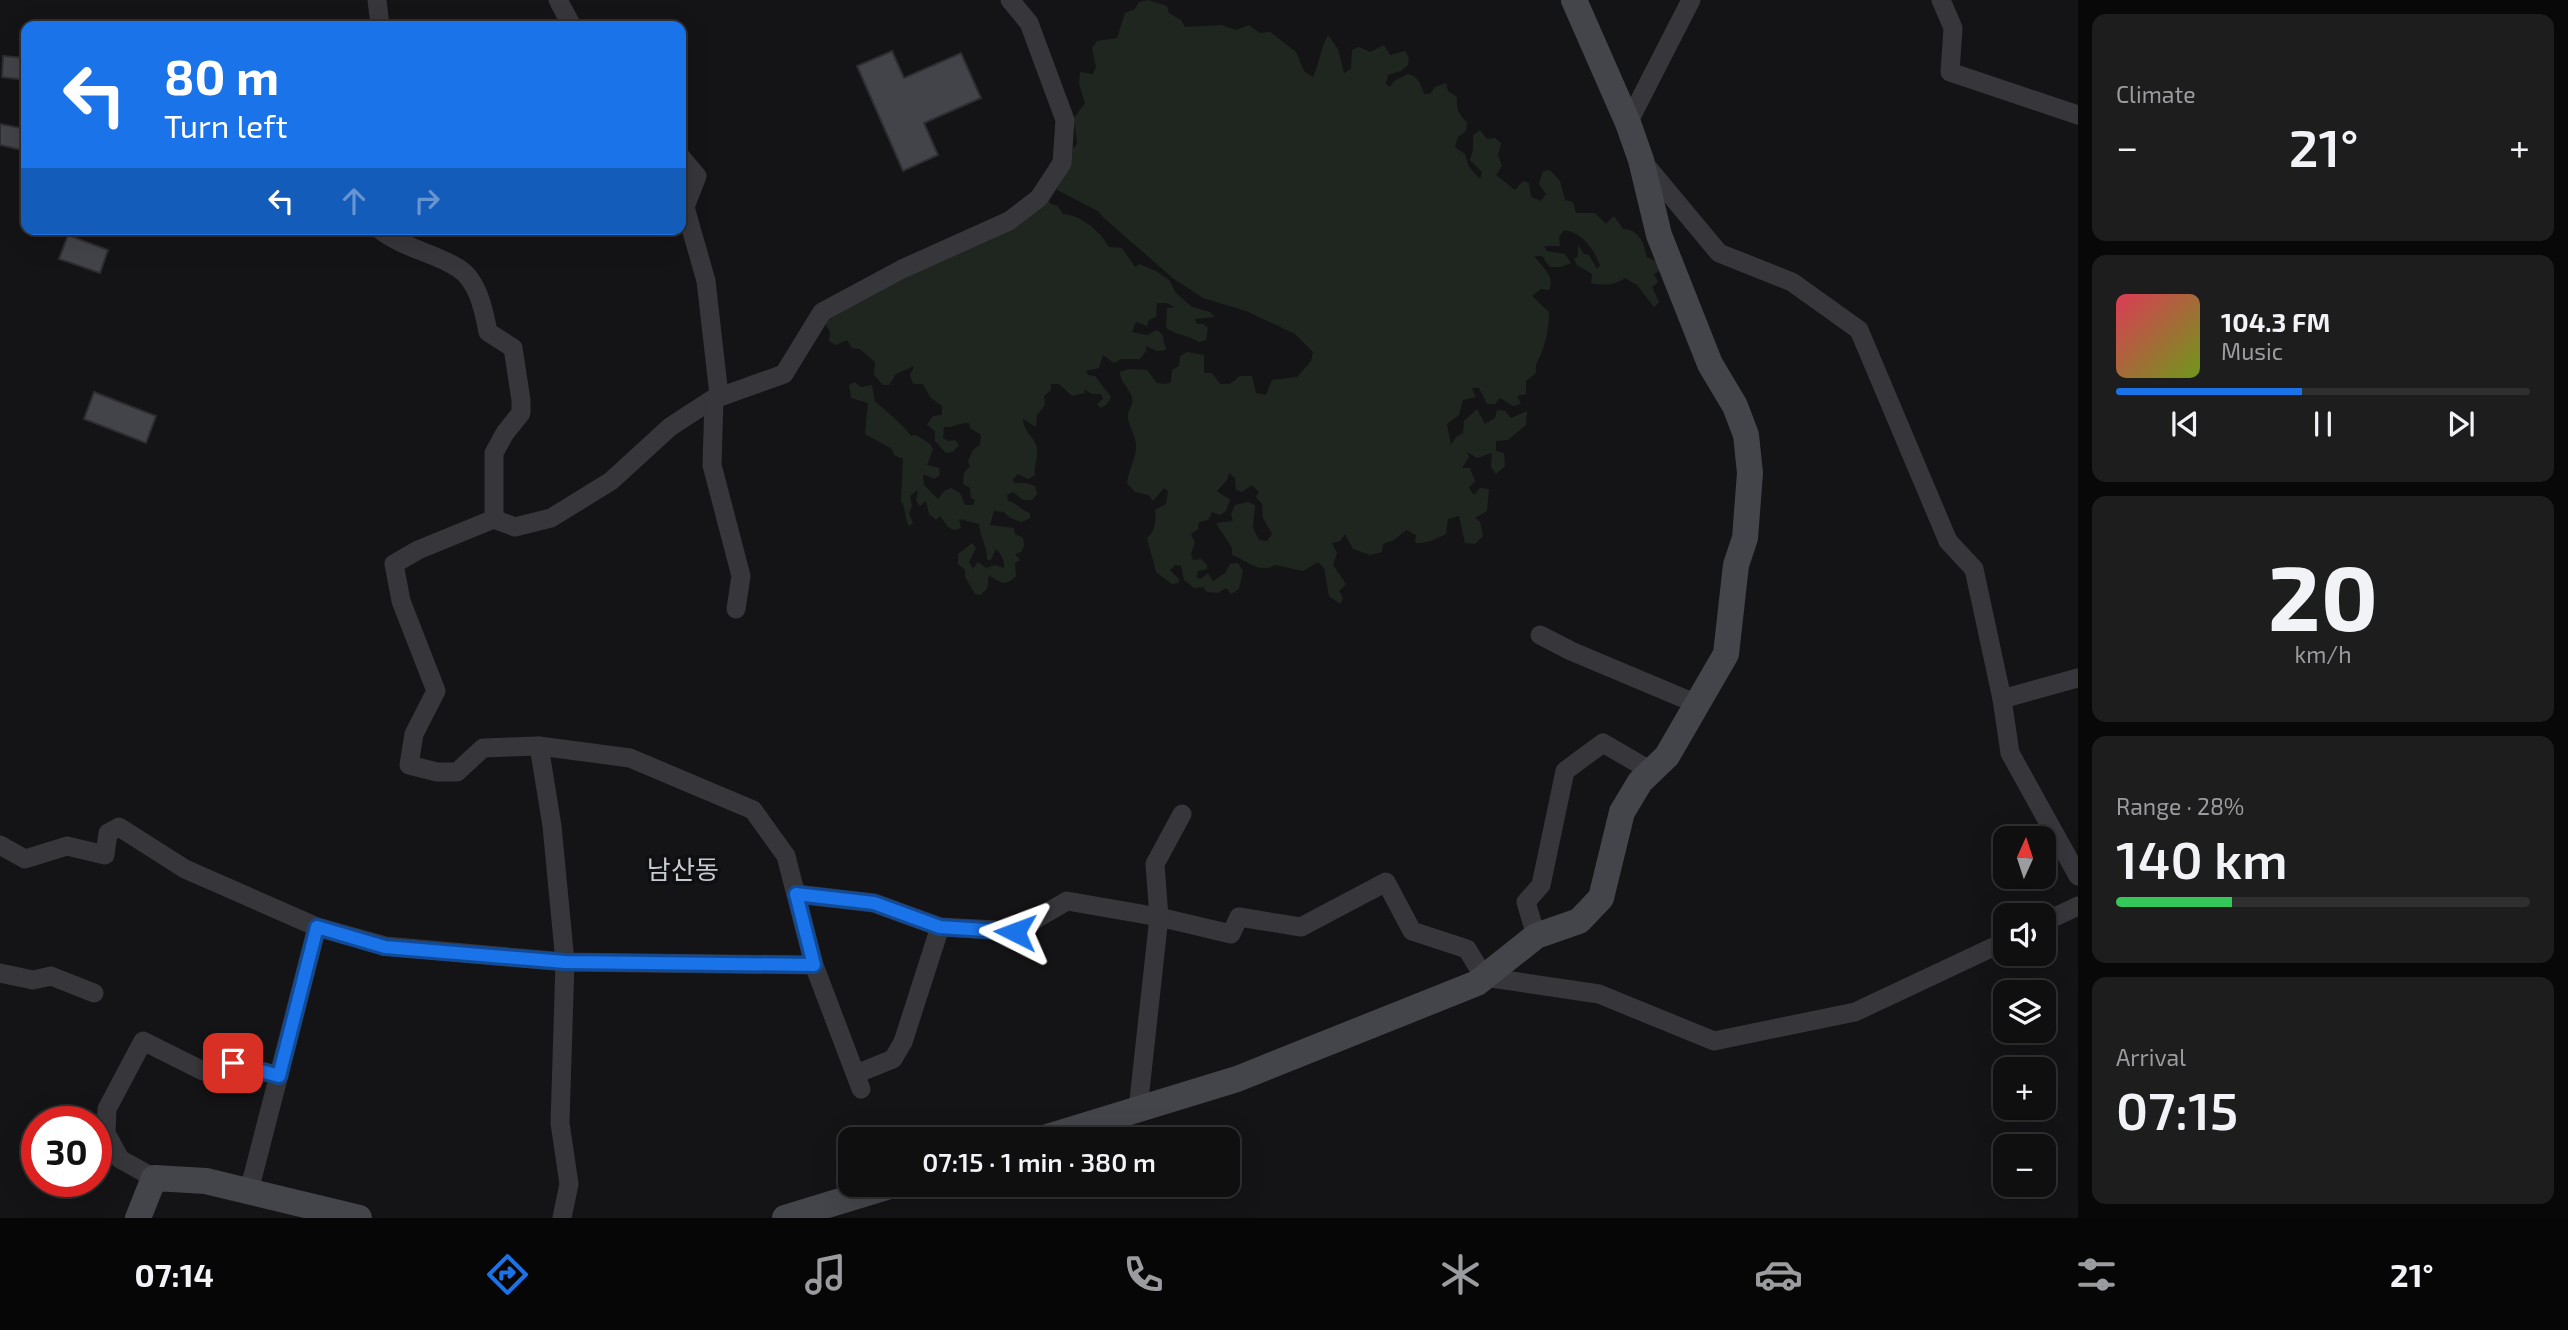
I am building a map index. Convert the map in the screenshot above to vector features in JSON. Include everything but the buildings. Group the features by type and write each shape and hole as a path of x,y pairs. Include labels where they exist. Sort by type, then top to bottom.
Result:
{"street":[{"path":"377,0 379,21"},
{"path":"558,0 569,21"},
{"path":"714,399 784,374 822,312 902,270 1009,221 1040,198 1062,163 1065,120 1029,23 1010,0"},
{"path":"1081,1127 1237,1079 1478,983 1535,936 1579,921 1601,898 1622,812 1640,782 1667,756 1726,654 1735,565 1745,538 1750,473 1746,435 1735,406 1710,364 1659,235 1641,160 1628,123 1574,0"},
{"path":"1628,123 1691,0"},
{"path":"1941,0 1953,28 1950,72 2078,115"},
{"path":"1641,160 1719,253 1793,282 1859,330 1948,541 1974,569 2002,699 2010,753 2078,876"},
{"path":"686,163 697,176 686,204"},
{"path":"686,211 706,281 719,395 670,427 611,481 551,518 515,527 494,519 418,550 394,564 401,601 436,691 414,734 409,765 437,772 457,772 483,748 539,746 630,758 753,810 786,856 814,965 858,1082 892,1059 903,1042 940,927"},
{"path":"386,235 460,269 471,282 483,307 488,332 513,348 521,413 494,453 494,519"},
{"path":"714,399 712,465 741,576 736,609"},
{"path":"1540,635 1571,651 1697,704"},
{"path":"2002,699 2078,678"},
{"path":"1535,936 1526,902 1541,885 1564,771 1603,743 1651,771"},
{"path":"539,746 552,826 565,962 560,1123 569,1184 562,1218"},
{"path":"1138,1110 1159,916 1155,864 1182,814"},
{"path":"0,845 25,859 67,846 105,855 108,833 118,827 185,869 317,927 385,947 565,962 814,965"},
{"path":"796,894 874,903 940,927 1015,932 1067,901 1159,916 1230,934 1239,917 1301,927 1386,882 1412,931 1467,949 1485,977 1599,994 1714,1041 1855,1012 1993,947"},
{"path":"2056,916 2078,906"},
{"path":"249,1191 317,927"},
{"path":"0,973 33,980 51,976 94,993"},
{"path":"279,1076 233,1063 203,1071 143,1041 107,1109 106,1133 120,1159 154,1178 206,1181 359,1218"},
{"path":"138,1218 154,1178"},
{"path":"785,1218 854,1197"}],"shaded area":[{"path":"1148,0 1167,6 1169,13 1181,20 1185,27 1221,25 1236,30 1249,25 1260,33 1270,32 1296,52 1304,71 1313,77 1328,35 1338,49 1344,73 1351,69 1352,50 1359,47 1370,52 1384,45 1390,55 1405,51 1409,58 1408,65 1401,71 1388,75 1386,84 1390,87 1394,81 1408,74 1419,81 1424,94 1430,94 1435,87 1446,83 1448,91 1457,97 1459,111 1467,122 1466,131 1458,137 1455,147 1465,154 1469,167 1480,179 1482,172 1470,160 1473,135 1480,130 1487,139 1495,138 1501,143 1498,155 1502,166 1496,175 1515,190 1523,181 1529,183 1531,197 1541,201 1546,194 1539,184 1543,171 1550,170 1560,181 1565,200 1573,202 1576,213 1595,213 1606,224 1614,216 1623,229 1637,234 1647,257 1659,263 1659,271 1654,274 1658,282 1652,287 1659,302 1654,307 1637,285 1625,278 1609,284 1591,283 1592,274 1577,265 1574,259 1578,256 1578,245 1584,254 1589,255 1597,269 1600,265 1587,243 1577,234 1564,230 1559,237 1560,246 1544,246 1547,251 1565,254 1571,263 1550,267 1542,256 1534,256 1551,280 1549,290 1541,289 1532,296 1549,312 1549,322 1536,373 1526,381 1526,394 1517,396 1521,404 1513,406 1500,398 1495,404 1487,404 1479,388 1472,388 1476,397 1463,400 1459,415 1447,424 1451,445 1456,437 1463,433 1464,421 1477,409 1485,424 1495,418 1497,410 1505,411 1511,418 1527,411 1526,425 1508,440 1496,441 1496,451 1504,453 1505,466 1496,474 1491,467 1492,453 1477,458 1467,452 1469,457 1462,468 1470,468 1475,481 1469,488 1474,495 1480,488 1489,489 1487,511 1475,518 1480,522 1483,536 1475,544 1465,543 1459,516 1448,519 1446,534 1438,538 1415,543 1416,535 1406,530 1394,540 1383,544 1382,552 1370,555 1353,549 1345,534 1340,541 1332,543 1337,553 1333,565 1346,584 1339,591 1343,598 1340,604 1329,596 1324,568 1318,562 1303,571 1276,565 1264,568 1253,566 1232,555 1232,548 1216,523 1233,521 1231,514 1235,505 1248,502 1255,505 1253,528 1259,540 1267,541 1272,534 1263,518 1262,504 1256,497 1259,492 1252,485 1242,492 1236,490 1235,478 1229,473 1227,480 1217,491 1230,500 1226,511 1220,515 1212,512 1208,520 1199,522 1198,529 1191,534 1195,543 1191,554 1193,560 1201,559 1207,565 1207,569 1198,571 1197,578 1201,579 1208,573 1213,581 1225,573 1230,564 1238,563 1243,571 1239,589 1231,594 1226,588 1218,593 1207,592 1203,587 1194,588 1184,580 1181,566 1175,565 1170,570 1179,579 1179,583 1172,584 1156,572 1147,538 1155,525 1155,510 1166,504 1168,491 1164,488 1153,501 1149,495 1135,492 1127,483 1136,445 1128,418 1132,397 1121,379 1120,372 1128,369 1147,370 1157,383 1166,384 1171,382 1172,370 1179,366 1180,356 1187,352 1204,355 1204,373 1212,373 1220,384 1230,384 1240,376 1252,376 1256,393 1266,395 1272,380 1297,377 1311,361 1313,352 1295,334 1246,311 1203,298 1174,279 1098,211 1057,190 1067,155 1077,144 1074,118 1085,103 1079,84 1080,72 1093,74 1096,67 1092,48 1097,41 1117,38 1125,13 1135,9 1139,2"},
{"path":"1048,200 1058,206 1063,214 1077,217 1089,225 1101,235 1109,247 1122,248 1135,267 1139,264 1170,281 1175,292 1192,307 1210,312 1215,317 1195,319 1197,324 1208,328 1206,340 1199,342 1166,328 1167,308 1175,307 1157,303 1156,317 1149,320 1147,326 1136,322 1132,332 1147,335 1157,330 1162,334 1166,350 1157,351 1146,346 1140,359 1121,359 1114,363 1103,355 1099,368 1086,371 1088,375 1095,376 1111,397 1101,408 1097,404 1103,399 1101,394 1092,394 1084,389 1085,393 1072,396 1059,384 1051,384 1051,390 1044,396 1045,405 1037,415 1036,427 1023,419 1037,449 1035,475 1028,479 1018,474 1013,479 1014,483 1035,486 1037,494 1032,500 1023,500 1013,492 1007,495 1008,501 1030,513 1030,518 1022,522 1010,518 1004,512 994,511 990,525 1014,528 1015,534 1023,538 1024,546 1021,552 1015,554 1020,560 1015,563 1016,576 1003,583 989,575 987,589 980,595 975,594 965,577 965,570 958,564 958,554 972,543 976,548 969,562 973,569 978,562 986,568 995,565 1004,568 1001,555 996,549 991,560 987,560 979,524 959,519 961,528 954,530 948,527 940,516 936,520 929,514 926,501 920,506 916,501 918,490 910,496 912,506 909,513 913,523 909,526 901,501 903,459 894,455 892,449 865,434 868,403 851,398 849,385 854,382 861,387 872,385 875,402 911,436 916,435 930,444 933,449 927,465 939,468 940,475 934,479 923,474 924,485 938,499 944,491 951,488 960,493 965,505 973,505 975,500 971,498 970,488 963,484 964,472 970,467 968,461 973,450 980,445 981,435 970,428 969,423 944,427 943,438 948,441 955,440 959,445 953,452 946,453 935,441 935,431 927,425 933,416 942,415 942,406 930,397 923,384 913,384 910,375 914,366 896,374 889,385 883,385 874,375 875,362 860,349 852,348 847,340 836,345 829,341 830,331 826,326 826,317"}],"district":[{"name":"남산동","path":"683,870"}],"route":[{"path":"233,1063 279,1076 317,927 385,947 565,962 814,965 796,894 874,903 940,927 1015,932"}]}
